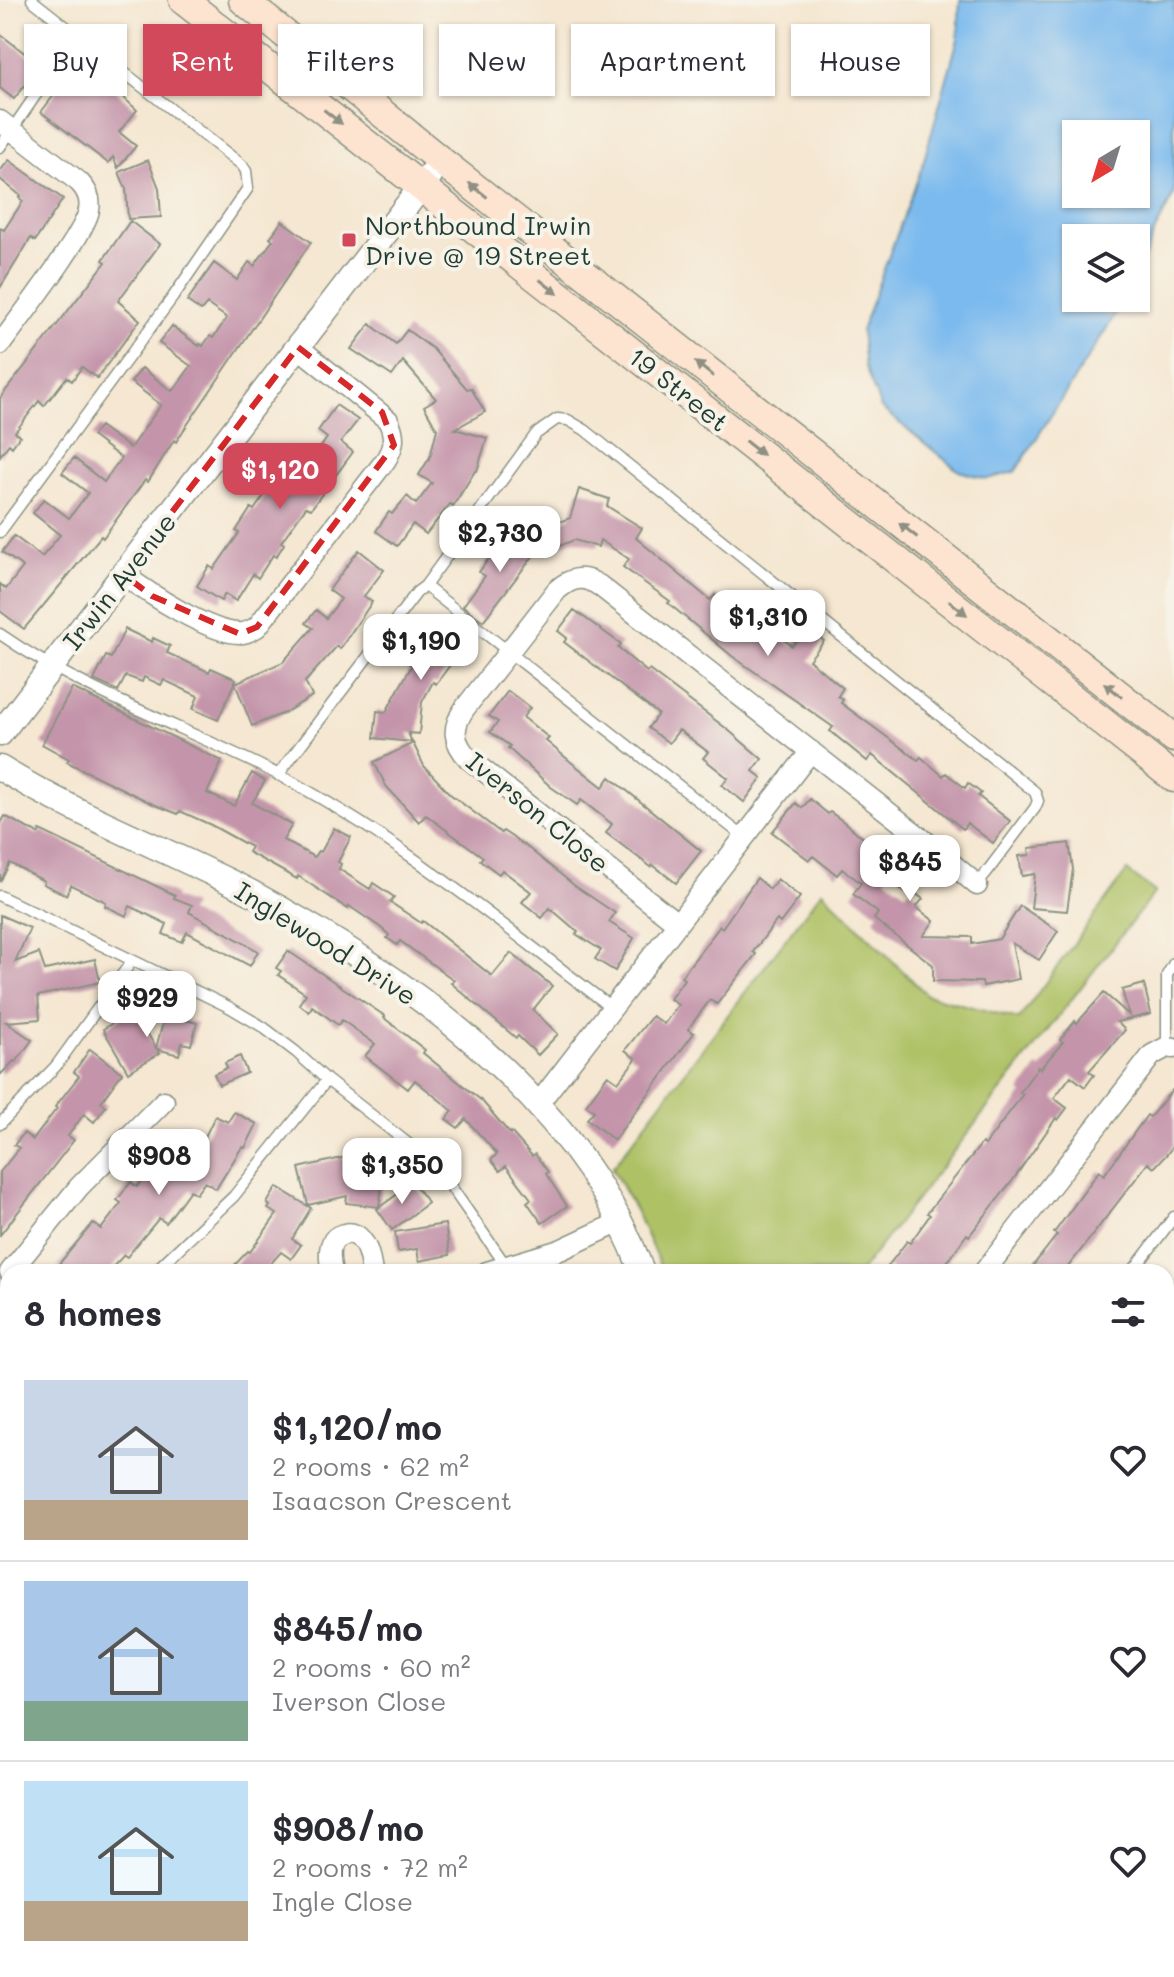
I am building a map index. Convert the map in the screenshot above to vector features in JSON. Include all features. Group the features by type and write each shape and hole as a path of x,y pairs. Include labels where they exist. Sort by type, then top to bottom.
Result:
{"main road":[{"name":"19 Street","path":"183,0 1174,778"},
{"name":"19 Street","path":"243,0 441,161 1174,738"}],"street":[{"path":"0,345 81,230 90,205 79,182 4,133"},
{"name":"Irwin Avenue","path":"0,734 441,161"},
{"path":"124,575 152,596 219,629 240,634 249,631 257,627 385,461 394,445 394,437 382,412 298,347"},
{"name":"Iverson Close","path":"677,923 469,759 456,743 458,717 557,590 568,581 585,578 600,586 977,885"},
{"path":"538,1104 811,751"},
{"name":"Inglewood Drive","path":"0,768 86,817 250,893 359,957 461,1033 538,1104 589,1169 620,1222 638,1264"},
{"path":"990,1264 1152,1055 1170,1048"},
{"path":"16,1264 79,1187 164,1101"},
{"path":"514,1264 560,1250 620,1222"},
{"path":"331,1264 329,1251 332,1241 340,1234 351,1233 361,1239 368,1250 371,1264"}],"lane":[{"path":"32,0 63,24"},
{"path":"0,532 173,297 248,188 242,165 127,74"},
{"path":"4,133 32,96"},
{"path":"278,775 417,592 425,586 536,434 557,419 568,420 585,430 1028,784 1038,801 1035,808 977,885"},
{"path":"425,586 744,837"},
{"path":"0,634 52,667 278,775 381,836 611,1007"},
{"path":"0,896 229,1007 263,1027 424,1156 447,1181 494,1264"},
{"path":"0,1124 56,1066 132,961"},
{"path":"1170,1048 1167,975 1174,963"},
{"path":"162,1264 234,1196 327,1080"},
{"path":"1138,1264 1174,1217"}],"highlighted area":[{"path":"298,347 382,412 394,445 257,627 240,634 152,596 124,575"}],"green space":[{"path":"1127,871 1155,892 866,1264 659,1264 612,1168 822,891 927,995 1019,1019"}],"water":[{"path":"960,0 1174,0 1174,194 1150,243 1150,224 1062,224 1062,312 1117,312 1015,472 987,479 959,471 881,408 865,368 861,331 922,167 958,39"}],"building":[{"path":"0,34 24,53 24,86 14,99 0,88"},
{"path":"53,96 122,96 137,110 119,132 136,146 118,168 113,157 108,163 41,112"},
{"path":"9,160 63,199 35,241 31,238 0,288 0,228 4,230 23,201 0,179 0,171"},
{"path":"148,160 159,188 161,217 128,219 126,189 119,172"},
{"path":"130,221 160,244 118,301 140,320 97,378 82,367 72,381 67,377 44,406 39,401 15,432 20,436 0,456 0,398 106,262 103,260"},
{"path":"282,221 311,242 148,482 145,480 103,538 101,536 24,629 0,611 0,584 6,589 23,567 2,552 14,536 42,557 60,535 33,513 44,499 69,518 88,493 62,473 74,458 104,482 121,458 92,436 100,426 130,448 161,405 131,382 142,368 172,391 176,387 191,366 159,343 172,326 199,346 203,346 210,336 213,338 227,318 207,304 201,311 187,301 214,263 237,280 249,262 254,266"},
{"path":"370,324 396,344 407,330 433,349 467,389 471,388 485,412 455,429 487,438 477,471 453,506 450,504 426,534 413,524 397,546 376,531 389,512 392,514 407,496 416,504 432,483 419,475 430,457 437,429 424,406 436,399 403,361 392,376 351,349"},
{"path":"336,405 358,420 341,442 353,452 311,509 306,507 281,542 284,544 276,557 273,555 258,578 253,574 236,601 225,594 221,601 197,586 209,566 214,569 239,533 236,531 251,508 254,510 292,457 307,467 327,438 318,431"},
{"path":"579,489 609,499 607,506 642,528 636,538 710,600 715,595 763,631 766,626 792,646 807,628 824,641 809,660 843,688 838,696 843,700 841,703 918,760 921,757 943,776 946,773 965,788 968,783 981,793 978,796 1010,821 993,843 967,823 963,829 872,755 867,761 830,731 833,727 732,656 668,603 670,601 623,567 629,559 600,540 598,547 574,540 545,552 531,517 546,511 552,525 570,518"},
{"path":"510,530 537,551 483,621 463,606 485,576 479,572"},
{"path":"359,550 384,570 364,596 372,602 340,649 337,646 305,682 312,696 284,713 252,726 235,683 283,662 313,628 306,623 316,610 326,618 341,599 329,590"},
{"path":"574,610 621,644 618,648 647,672 649,670 727,729 762,759 753,771 762,778 744,802 722,785 728,778 703,758 708,752 679,730 669,743 648,728 658,714 564,642 567,638 558,631"},
{"path":"453,618 473,634 436,684 433,682 422,702 419,734 408,733 412,742 374,738 377,711 386,712 412,665 406,661 420,643 426,641 435,630 440,633"},
{"path":"125,629 152,642 153,638 170,646 167,653 209,672 211,668 236,679 218,720 193,709 198,696 164,680 161,685 144,677 142,682 126,676 118,691 94,680 106,656 111,658"},
{"path":"72,688 222,761 207,793 234,806 252,773 265,781 252,803 292,825 283,840 314,857 318,851 321,852 334,828 351,837 338,862 341,864 339,869 370,889 373,883 394,897 390,902 421,923 423,921 492,976 511,953 552,986 533,1010 558,1034 538,1055 451,983 454,980 400,941 397,945 387,938 389,935 380,927 349,906 348,909 298,876 297,879 248,852 251,847 211,825 180,811 178,814 153,804 67,762 69,759 42,744"},
{"path":"508,691 530,708 523,717 549,738 546,741 571,762 603,787 610,777 701,851 676,883 606,833 612,824 581,800 577,805 551,787 508,748 510,746 490,732 498,722 489,716"},
{"path":"413,743 424,766 450,794 615,913 609,922 634,938 615,971 595,959 601,950 576,934 578,932 550,908 542,918 522,902 531,892 502,870 499,874 480,860 483,857 426,815 419,822 386,786 374,762"},
{"path":"810,799 895,864 885,877 906,893 909,889 923,899 916,907 934,921 923,936 972,937 972,944 999,939 1020,906 1058,931 1039,960 1012,943 1019,979 983,986 982,982 933,981 933,965 874,919 878,913 853,894 861,883 842,869 837,875 813,856 809,860 772,832 796,803 802,808"},
{"path":"5,816 192,905 189,912 258,951 250,966 187,932 182,942 163,934 167,924 130,906 126,916 71,885 66,895 10,863 0,882 0,825"},
{"path":"1069,843 1073,869 1067,911 1031,908 1035,874 1022,876 1019,856 1030,855 1029,848"},
{"path":"757,878 770,889 777,879 800,897 780,923 777,920 753,952 756,954 717,1004 710,1000 688,1029 694,1033 614,1140 587,1119 594,1111 586,1105 608,1075 618,1082 636,1059 625,1050 652,1016 664,1024 678,1005 670,999 684,979 681,977 720,926 722,928"},
{"path":"0,915 30,928 15,962 39,953 45,970 95,959 100,982 38,996 40,1019 6,1022 32,1040 16,1062 0,1075"},
{"path":"288,951 385,1016 425,1050 423,1053 482,1101 532,1156 535,1154 567,1206 542,1223 527,1202 531,1199 506,1166 500,1171 491,1160 497,1154 466,1119 458,1128 446,1119 453,1111 415,1080 408,1089 365,1056 375,1044 342,1020 338,1025 312,1006 309,1012 299,1004 306,994 278,975 281,971 276,968"},
{"path":"1144,984 1151,1014 1117,1022 1125,1030 1089,1071 1094,1075 1085,1087 1071,1076 1054,1098 1067,1108 1058,1120 1056,1118 1013,1180 946,1264 890,1264 907,1241 910,1243 930,1215 927,1213 982,1143 985,1145 1023,1094 1020,1092 1038,1067 1040,1069 1063,1042 1060,1040 1075,1021 1077,1023 1104,993 1129,1015 1122,990"},
{"path":"134,1010 156,1048 165,1015 197,1023 191,1045 182,1043 179,1055 157,1049 160,1053 128,1072 103,1029"},
{"path":"90,1049 122,1073 101,1102 106,1106 94,1122 84,1114 68,1136 74,1140 0,1235 0,1172 19,1148 14,1145 24,1133 33,1140 57,1108 79,1076 74,1072"},
{"path":"240,1056 247,1073 219,1085 214,1074 227,1068 225,1063"},
{"path":"1174,1088 1174,1144 1168,1153 1154,1168 1148,1163 1070,1264 1034,1264 1099,1171 1104,1175 1147,1115 1150,1117"},
{"path":"234,1112 257,1124 245,1148 242,1147 216,1189 205,1182 196,1194 190,1190 166,1223 159,1218 127,1257 124,1255 116,1264 59,1264 93,1223 101,1229 121,1203 117,1200 131,1182 137,1187 158,1158 174,1170 189,1145 198,1151 215,1116 228,1122"},
{"path":"377,1149 387,1151 379,1207 346,1203 347,1196 308,1205 299,1168 354,1155 371,1157"},
{"path":"413,1183 428,1203 392,1230 377,1209"},
{"path":"277,1187 311,1208 292,1239 301,1245 291,1259 281,1252 270,1264 236,1264 250,1252 277,1214 268,1209 270,1206 267,1203"},
{"path":"445,1224 450,1255 419,1261 417,1249 398,1252 395,1232"}],"place":[{"name":"Northbound Irwin Drive @ 19 Street","path":"349,240"}]}
